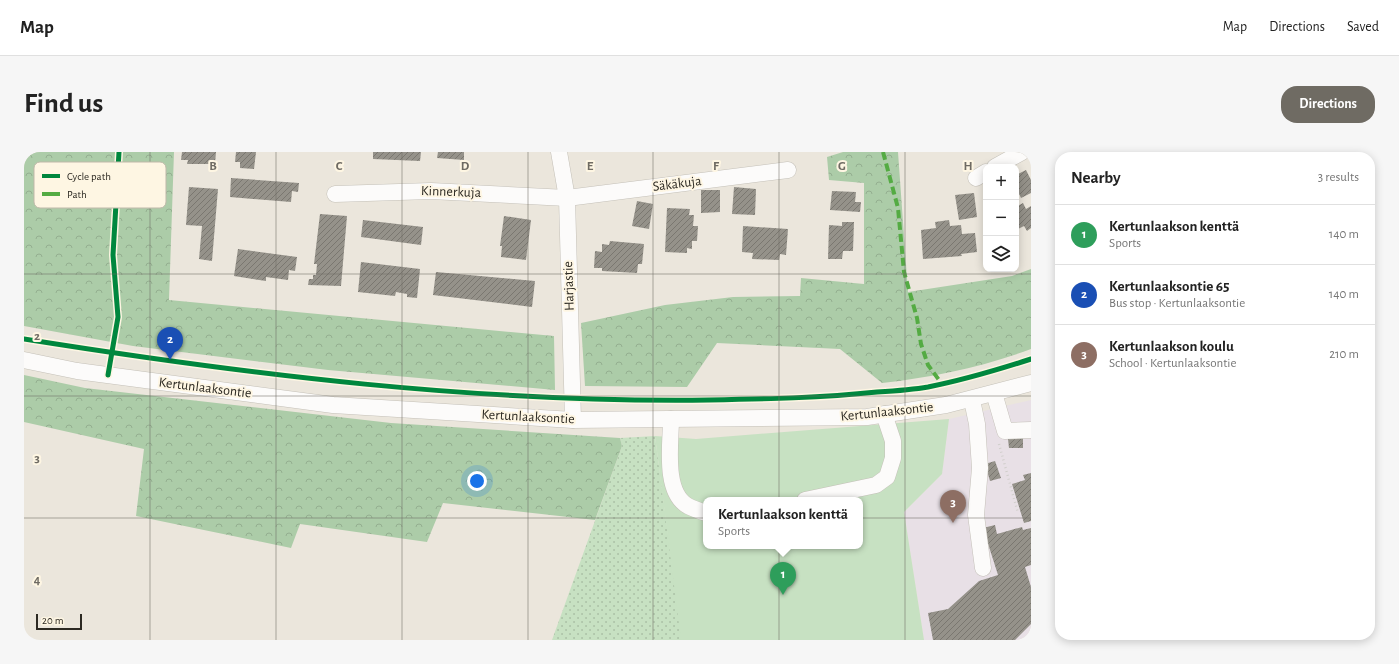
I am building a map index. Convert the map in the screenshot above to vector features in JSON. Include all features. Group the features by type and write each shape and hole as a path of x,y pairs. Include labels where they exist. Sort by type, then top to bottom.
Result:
{"street":[{"name":"Harjastie","path":"559,152 567,198 573,420"},
{"path":"1000,164 1022,152"},
{"name":"Säkäkuja","path":"567,198 788,170"},
{"name":"Kinnerkuja","path":"335,194 431,191 567,198"},
{"name":"Kertunlaaksontie","path":"24,360 77,371 333,405 573,420 867,417 946,406 1031,383"},
{"path":"994,393 1005,431 1031,430"},
{"path":"972,400 977,424 980,468 976,515 983,568"},
{"path":"819,497 876,485 887,477 893,458 892,441 884,414"},
{"path":"672,419 670,467 675,491 687,506 703,512"}],"path":[{"path":"1000,437 1001,451 1018,513"}],"shaded area":[{"path":"1031,400 1031,640 924,640 904,512 942,474 949,419"}],"green space":[{"path":"24,152 174,152 169,300 554,336 555,390 328,370 133,346 24,326"},
{"path":"843,152 898,152 908,292 1012,276 1031,269 1031,349 976,366 920,378 882,383 840,349 717,343 687,387 585,386 581,323 665,305 733,297 800,296 801,278 864,284 864,183 829,180 827,157"},
{"path":"24,375 85,388 391,423 620,438 622,446 595,520 443,503 427,542 300,524 291,548 136,516 144,449 24,422"},
{"path":"949,419 942,474 904,512 924,640 681,640 655,436 696,439"},
{"path":"655,436 682,640 552,640 622,446 620,438"}],"building":[{"path":"182,152 216,152 215,164 187,164 188,160 181,160"},
{"path":"236,152 256,152 254,169 240,168 240,162 235,162"},
{"path":"373,152 421,152 420,161 373,159"},
{"path":"438,152 464,152 464,160 437,158"},
{"path":"1026,170 1031,180 1031,193 1021,198 1019,194 1019,174"},
{"path":"231,178 299,183 298,192 292,191 291,202 230,197"},
{"path":"189,187 218,189 212,261 199,259 202,226 186,225"},
{"path":"734,187 756,189 755,215 732,214"},
{"path":"701,190 720,190 720,212 701,213"},
{"path":"832,191 856,192 855,202 861,202 860,212 830,210"},
{"path":"974,193 977,217 959,220 955,195"},
{"path":"637,201 653,204 649,229 632,226"},
{"path":"1023,203 1026,209 1031,206 1031,228 1027,231 1024,226 1019,228 1019,205"},
{"path":"667,208 690,209 689,215 694,215 693,226 698,226 697,241 692,241 692,249 687,248 687,253 665,252"},
{"path":"320,214 347,216 341,286 308,285 309,279 313,279 313,275 316,275 317,264 314,264"},
{"path":"504,216 531,220 526,260 501,257 502,246 500,246"},
{"path":"363,220 423,227 421,245 361,237"},
{"path":"949,220 950,226 961,225 962,234 975,233 977,252 961,254 962,256 923,259 921,230 936,228 935,222"},
{"path":"842,222 854,222 853,251 843,251 842,259 828,259 829,225 842,226"},
{"path":"743,226 788,229 786,255 780,254 779,260 752,259 753,253 742,252"},
{"path":"610,241 644,244 642,264 638,264 637,273 602,271 602,268 594,268 595,251 602,252 602,244 609,245"},
{"path":"238,249 297,257 295,271 289,270 288,280 266,277 266,281 234,276"},
{"path":"361,262 420,269 417,298 407,297 407,294 396,292 395,296 358,292"},
{"path":"436,272 535,281 532,307 433,295"},
{"path":"1023,438 1023,448 1009,448 1008,439"},
{"path":"995,461 1001,478 990,481 985,464"},
{"path":"1031,473 1031,521 1024,523 1012,484 1025,480 1023,475"},
{"path":"995,525 997,534 1022,527 1023,530 1031,528 1031,565 1025,567 1031,587 1031,624 1015,640 933,640 928,613 948,609 979,581 998,575 983,528"}],"marked path":[{"path":"883,152 898,208 904,272 917,318 921,344 928,365 942,384"}],"cycle path":[{"path":"118,162 119,152"},
{"path":"108,375 118,317 113,255 116,208"},
{"path":"24,339 194,364 365,384 451,392 623,400 793,398 909,390 954,381 1031,359"}],"place":[{"name":"Kertunlaaksontie 65","path":"170,360"},
{"name":"Kertunlaakson koulu","path":"953,523"},
{"name":"Kertunlaakson kenttä","path":"783,595"}]}
